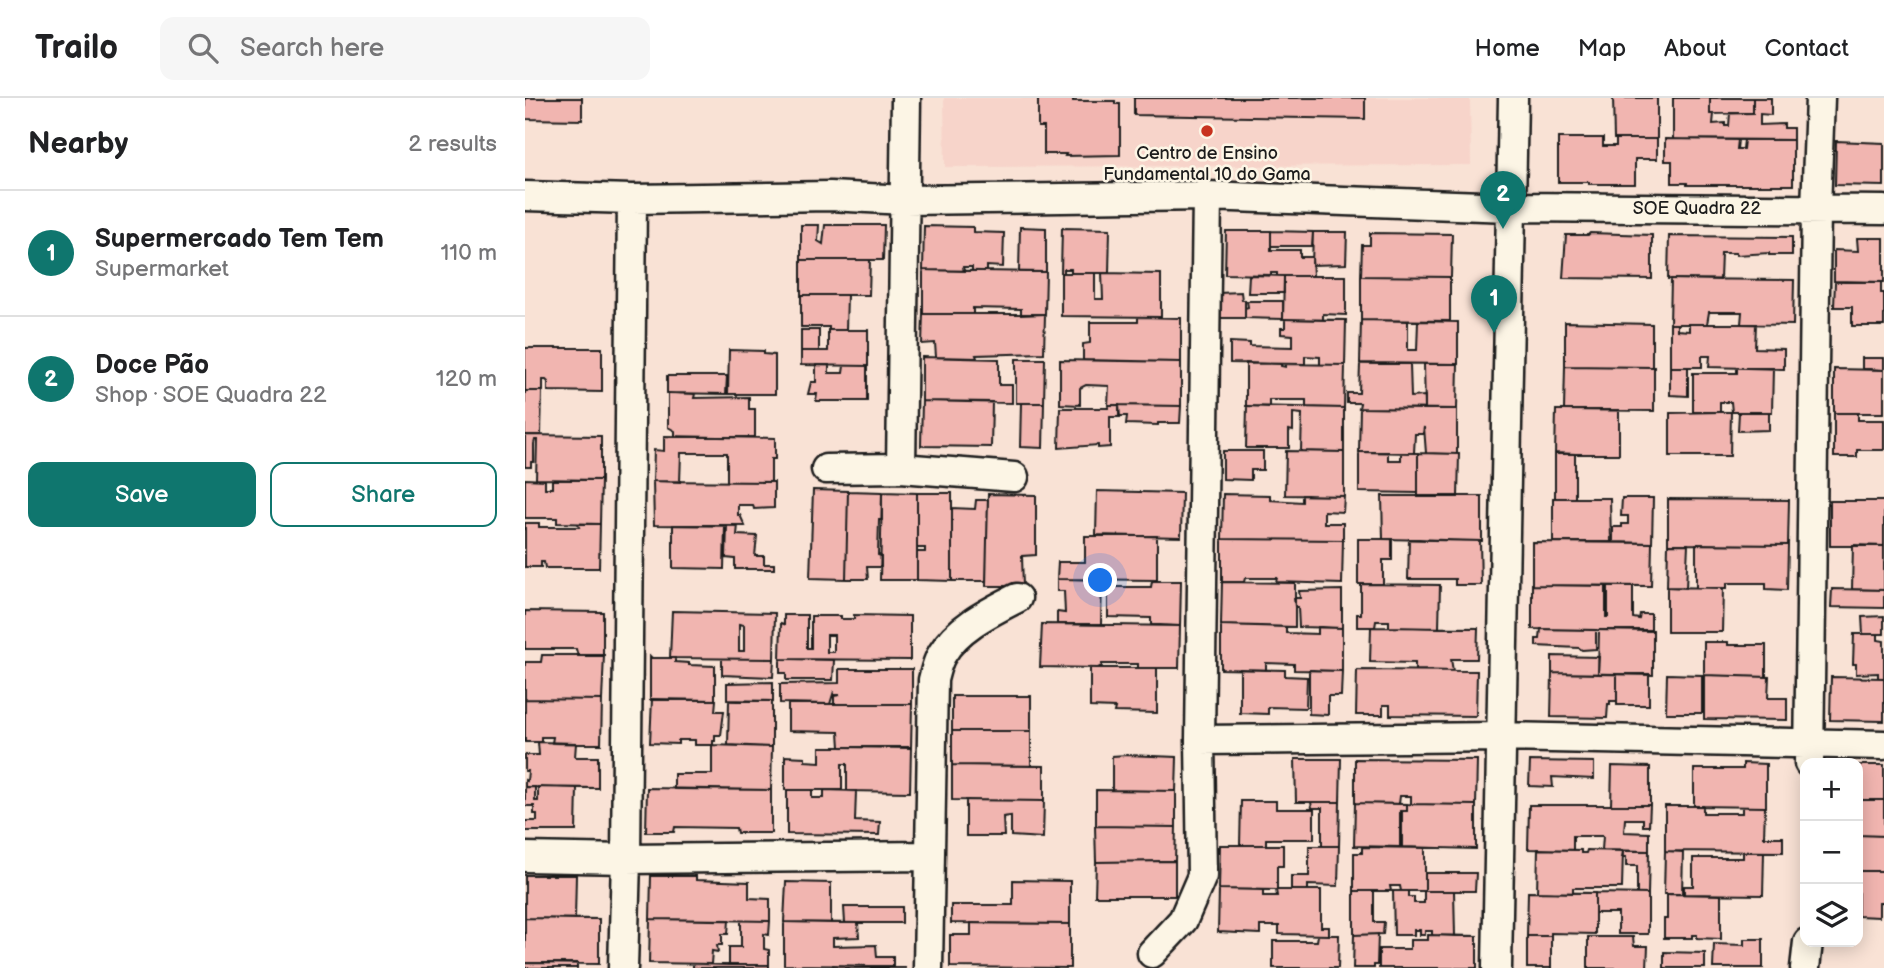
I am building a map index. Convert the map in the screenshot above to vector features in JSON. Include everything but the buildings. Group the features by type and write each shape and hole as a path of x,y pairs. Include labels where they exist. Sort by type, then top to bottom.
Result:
{"street":[{"path":"901,468 906,98"},
{"path":"1497,968 1513,98"},
{"path":"1809,753 1816,209 1820,98"},
{"name":"SOE Quadra 22","path":"525,196 632,199 830,196 905,200 1207,196 1510,207 1884,210"},
{"path":"1152,953 1183,920 1202,876 1200,740 1207,196"},
{"path":"623,968 632,199"},
{"path":"826,469 901,468 1014,477"},
{"path":"927,968 933,680 941,655 954,639 979,618 1017,598"},
{"path":"1200,740 1501,737 1809,753 1884,745"},
{"path":"525,857 626,859 929,856"},
{"path":"1805,968 1807,947"}],"shaded area":[{"name":"Centro de Ensino Fundamental 10 do Gama","path":"944,98 1470,98 1471,165 945,167"}],"place":[{"name":"Centro de Ensino Fundamental 10 do Gama","path":"1207,131"},
{"name":"Doce Pão","path":"1503,229"},
{"name":"Supermercado Tem Tem","path":"1494,333"}]}
